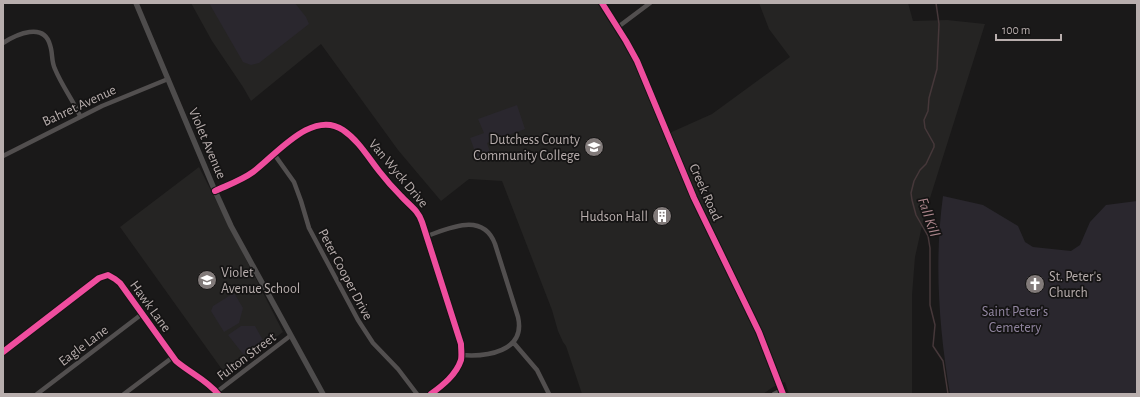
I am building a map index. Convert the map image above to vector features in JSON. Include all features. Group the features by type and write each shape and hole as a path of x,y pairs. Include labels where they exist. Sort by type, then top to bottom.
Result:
{"main road":[{"name":"Violet Avenue","path":"136,3 231,226 323,394"}],"street":[{"name":"Creek Road","path":"602,3 618,27 637,61 694,198 759,332 782,392"},
{"path":"618,27 650,3"},
{"path":"3,43 16,36 26,33 40,32 45,34 51,46 55,71 80,116"},
{"name":"Bahret Avenue","path":"3,156 118,98 168,79"},
{"name":"Van Wyck Drive","path":"215,191 243,178 300,133 309,128 328,124 343,130 358,144 385,180 417,211 420,216 461,344 461,355"},
{"name":"Peter Cooper Drive","path":"274,154 294,182 308,228 358,320 374,343 398,369 417,394"},
{"path":"427,236 468,224 479,226 489,234 495,244 519,322 519,329 513,342 507,348 497,352 474,356 461,355 461,360 449,379 431,394"},
{"name":"Hawk Lane","path":"3,352 104,276 111,276 120,283 173,357 186,370 209,384 216,393"},
{"name":"Eagle Lane","path":"37,394 142,314"},
{"name":"Fulton Street","path":"216,393 290,336"},
{"path":"513,342 537,370 549,394"},
{"path":"124,394 173,357"},
{"path":"774,394 782,392"}],"shaded area":[{"path":"191,3 598,3 631,56 665,135 712,114 790,57 769,29 759,3 908,3 913,21 947,20 985,24 924,217 915,257 912,295 912,394 789,394 785,382 773,387 763,394 582,394 566,346 558,331 552,310 502,181 469,179 441,201 398,150 321,44 251,101 212,41"},
{"name":"Violet Avenue School","path":"199,167 283,332 226,375 120,227"}],"green space":[{"path":"209,3 295,3 306,17 309,24 259,63 251,65 243,62"},
{"path":"517,105 525,129 487,143 490,152 477,157 470,138 484,133 478,119"},
{"name":"Saint Peter's Cemetery","path":"943,196 983,205 1018,226 1025,242 1033,247 1071,251 1080,245 1090,222 1106,205 1137,201 1137,394 950,394 943,345 938,271 940,221"},
{"path":"234,293 243,308 239,323 224,332 211,311 213,306"},
{"path":"241,326 255,326 264,342 247,354 243,354 228,335"}],"waterway":[{"name":"Fall Kill","path":"936,3 939,24 937,69 929,98 928,111 924,120 925,128 934,144 934,147 926,164 920,170 914,181 911,193 916,215 928,236 930,248 930,305 935,325 933,346 943,361 948,394"}],"cycle path":[{"path":"602,3 637,61 694,198 759,332 783,394"},
{"path":"215,191 249,175 283,146 307,130 319,125 331,125 348,134 387,181 416,211 420,218 461,344 461,360 459,365 452,375 431,394"},
{"path":"3,352 99,278 108,275 120,283 176,361 204,381 218,394"}],"place":[{"name":"Dutchess County Community College","path":"594,147"},
{"name":"Hudson Hall","path":"662,216"},
{"name":"Violet Avenue School","path":"207,280"},
{"name":"St. Peter's Church","path":"1035,284"}]}
